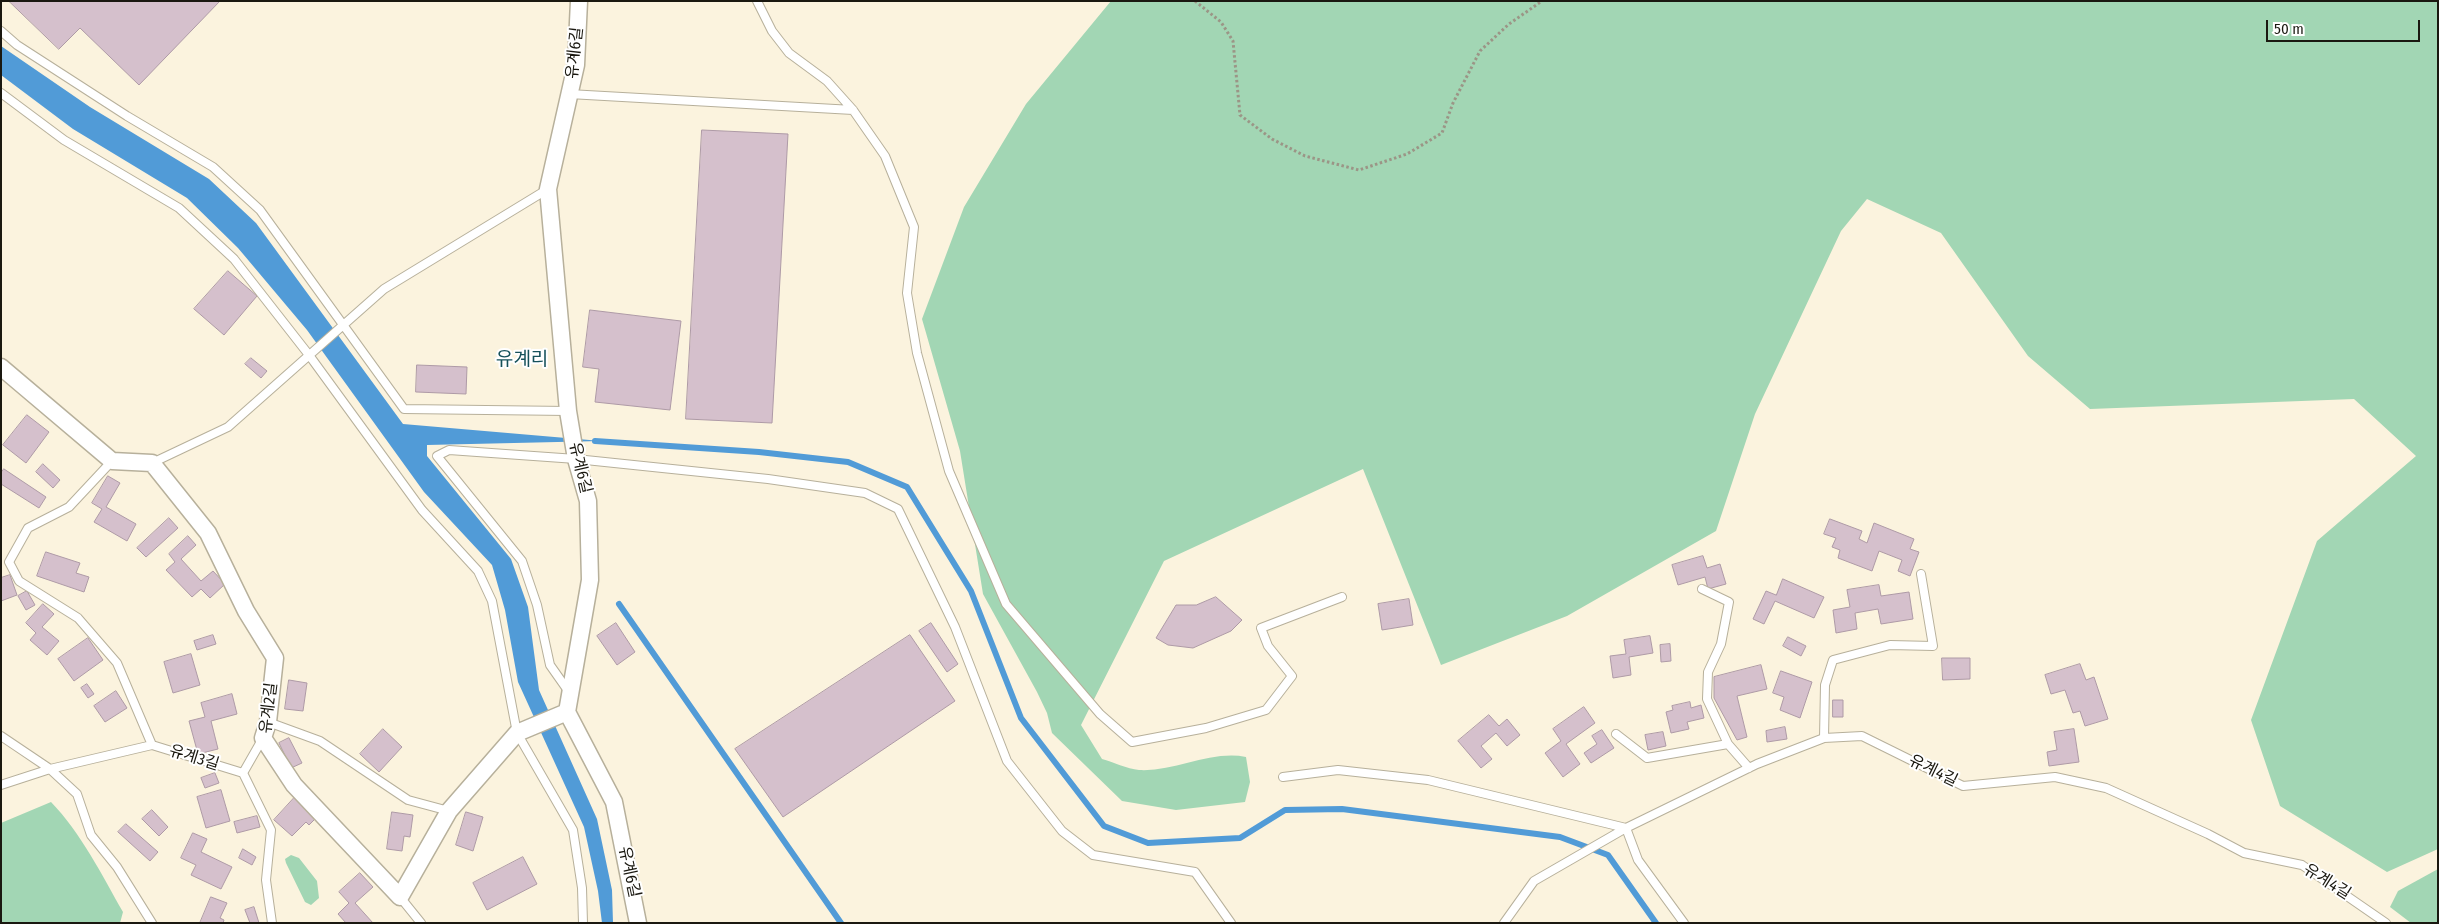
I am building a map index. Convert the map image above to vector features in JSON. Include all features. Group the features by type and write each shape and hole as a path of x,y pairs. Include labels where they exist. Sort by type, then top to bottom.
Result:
{"street":[{"name":"유계6길","path":"579,1 576,65 548,189 568,411 576,459 588,501 590,580 572,696 567,712 614,802 638,923"},
{"path":"1,367 112,461 152,463"},
{"name":"유계2길","path":"152,463 208,533 246,611 275,658 268,722 263,738 294,785 400,898"},
{"path":"400,898 449,811 517,733 567,712"}],"lane":[{"path":"757,1 772,32 789,52 827,82 853,110 885,156 914,227 907,294 917,353 949,471 1006,604 1100,714 1132,742 1206,728 1266,710 1292,676 1268,646 1262,628 1342,597"},
{"path":"1,31 17,45 213,168 260,210 404,409 568,411"},
{"path":"1,93 64,140 179,208 234,259 309,355 422,510 478,571 492,601 517,733 572,830 582,888 583,923"},
{"path":"569,94 853,110"},
{"path":"152,463 228,427 384,289 548,189"},
{"path":"572,696 550,665 536,604 522,561 437,456 449,450 576,459 768,479 865,493 898,509 955,627 1007,761 1062,831 1093,855 1195,872 1231,923"},
{"path":"112,461 69,507 28,528 8,562 19,581 78,618 117,663 152,745"},
{"path":"1824,738 1824,685 1833,660 1890,645 1933,646 1921,574"},
{"path":"1702,589 1729,602 1721,644 1708,672 1708,699 1728,744 1749,768"},
{"path":"268,722 320,741 408,800 449,811"},
{"path":"1616,734 1647,758 1728,744"},
{"path":"1,736 50,768 77,794 91,836 117,867 152,923"},
{"name":"유계4길","path":"1504,923 1534,881 1626,828 1749,768 1824,738 1862,736 1963,786 2055,777 2106,788 2208,834 2244,853 2302,865 2386,923"},
{"path":"263,738 243,773 271,830 266,880 272,923"},
{"name":"유계3길","path":"1,785 50,768 152,745 243,773"},
{"path":"1283,777 1338,770 1428,780 1626,828 1638,860 1684,923"},
{"path":"400,898 422,923"}],"path":[{"path":"1195,1 1221,22 1233,41 1240,115 1272,139 1305,156 1360,170 1406,154 1442,134 1453,103 1480,51 1509,24 1542,1"}],"green space":[{"path":"1111,1 2438,1 2438,849 2387,872 2280,806 2251,720 2317,541 2416,456 2354,399 2090,409 2028,356 1941,233 1867,199 1841,231 1755,414 1716,531 1567,616 1441,665 1363,469 1164,561 1081,725 1102,759 1125,767 1152,770 1220,756 1246,757 1250,782 1245,802 1176,810 1122,801 1052,733 1047,713 1037,692 983,594 960,451 922,319 964,207 1026,104"},
{"path":"51,802 72,827 99,869 123,912 120,923 1,923 1,823"},
{"path":"291,855 299,858 317,881 319,898 311,905 305,902 286,863 285,859"},
{"path":"2438,869 2438,923 2411,923 2390,907 2398,891"}],"water":[{"path":"1,46 90,107 209,179 256,223 403,424 601,441 427,445 427,456 511,559 528,607 539,690 597,819 612,890 613,923 602,923 598,891 584,827 518,682 505,610 492,565 424,492 307,330 238,248 187,198 73,129 1,75"}],"building":[{"path":"9,1 220,1 139,85 80,28 59,49"},
{"path":"702,130 788,134 772,423 686,419"},
{"path":"228,271 257,296 224,335 194,309"},
{"path":"590,310 681,321 670,410 595,402 599,369 583,367"},
{"path":"251,358 267,371 261,378 245,364"},
{"path":"417,365 467,367 466,394 416,392"},
{"path":"27,415 49,432 26,463 3,445"},
{"path":"43,464 60,480 53,488 36,472"},
{"path":"4,469 46,497 39,508 1,484 1,473"},
{"path":"108,476 120,483 106,507 136,524 127,541 94,522 102,509 92,503"},
{"path":"169,518 178,528 146,557 137,548"},
{"path":"1830,519 1862,531 1859,539 1867,543 1874,523 1914,539 1910,549 1919,552 1910,576 1898,571 1902,560 1879,551 1872,571 1838,558 1840,550 1832,547 1836,538 1824,534"},
{"path":"188,536 196,545 181,559 201,581 213,571 225,584 210,598 201,589 192,597 166,570 175,562 169,554"},
{"path":"46,552 80,563 76,573 89,577 84,592 37,576"},
{"path":"1703,556 1707,568 1720,564 1726,584 1708,589 1705,577 1678,585 1672,565"},
{"path":"10,575 17,595 1,601 1,578"},
{"path":"1783,579 1824,597 1814,618 1775,601 1764,624 1753,619 1766,591 1776,595"},
{"path":"1879,585 1881,596 1909,592 1913,619 1881,624 1878,609 1855,613 1857,629 1836,633 1833,610 1850,607 1847,590"},
{"path":"27,591 35,605 26,610 18,596"},
{"path":"1216,597 1242,620 1231,631 1193,648 1168,645 1156,638 1176,605 1196,605"},
{"path":"1409,599 1413,625 1382,630 1378,604"},
{"path":"43,604 54,614 42,627 59,641 47,655 30,640 36,633 26,623"},
{"path":"616,623 635,652 617,665 597,636"},
{"path":"931,623 958,664 947,672 919,631"},
{"path":"213,635 216,644 197,650 194,641"},
{"path":"910,635 955,701 783,817 735,749"},
{"path":"1650,636 1653,653 1629,657 1631,675 1613,678 1610,656 1626,654 1624,640"},
{"path":"1788,637 1806,646 1801,656 1783,646"},
{"path":"88,638 103,660 74,681 58,659"},
{"path":"1670,644 1671,661 1661,662 1660,645"},
{"path":"191,654 200,685 173,693 164,662"},
{"path":"1942,658 1970,658 1970,679 1943,680"},
{"path":"2080,664 2086,680 2094,677 2108,719 2085,726 2080,711 2073,713 2065,690 2051,694 2045,675"},
{"path":"1761,665 1767,689 1737,696 1747,737 1737,740 1714,698 1714,677"},
{"path":"1781,671 1812,682 1800,718 1780,710 1784,697 1773,693"},
{"path":"289,680 307,683 303,711 285,709"},
{"path":"87,684 94,694 88,698 81,688"},
{"path":"116,691 127,708 105,722 94,706"},
{"path":"232,694 237,714 211,721 218,749 198,754 189,721 205,717 201,703"},
{"path":"1833,700 1843,700 1843,717 1833,717"},
{"path":"1690,702 1691,708 1701,705 1704,718 1687,722 1689,729 1671,733 1666,712 1673,710 1672,706"},
{"path":"1584,707 1595,723 1566,744 1580,764 1563,777 1545,753 1561,741 1553,729"},
{"path":"1489,715 1499,726 1507,719 1520,735 1507,746 1496,733 1481,746 1492,759 1481,768 1458,741"},
{"path":"1785,727 1787,739 1767,742 1766,731"},
{"path":"383,729 402,747 379,772 360,754"},
{"path":"2074,729 2079,762 2049,766 2047,752 2057,750 2054,732"},
{"path":"1602,730 1614,748 1591,763 1584,753 1597,744 1592,736"},
{"path":"1663,732 1666,746 1648,750 1645,735"},
{"path":"289,738 302,763 291,768 279,743"},
{"path":"215,773 219,783 205,788 201,778"},
{"path":"221,790 230,821 206,828 197,797"},
{"path":"295,797 316,818 309,825 306,822 292,836 274,820"},
{"path":"152,810 168,827 159,836 142,819"},
{"path":"392,812 413,815 410,837 404,836 402,851 387,849"},
{"path":"466,812 483,817 473,851 456,845"},
{"path":"257,816 260,827 237,833 234,822"},
{"path":"126,824 158,852 150,861 118,832"},
{"path":"193,833 207,839 201,852 232,867 221,889 191,875 196,865 181,858"},
{"path":"243,849 256,857 252,865 239,858"},
{"path":"523,857 537,884 487,910 473,883"},
{"path":"360,873 373,887 355,903 373,923 346,923 338,914 349,903 339,892"},
{"path":"211,897 227,903 220,918 224,920 223,923 200,923"},
{"path":"254,907 259,923 250,923 245,910"}],"waterway":[{"path":"595,441 759,452 848,462 907,487 971,591 1021,718 1104,826 1148,843 1240,838 1285,810 1342,809 1560,837 1608,855 1656,923"},
{"path":"619,604 841,923"}],"district":[{"name":"유계리","path":"522,360"}]}
